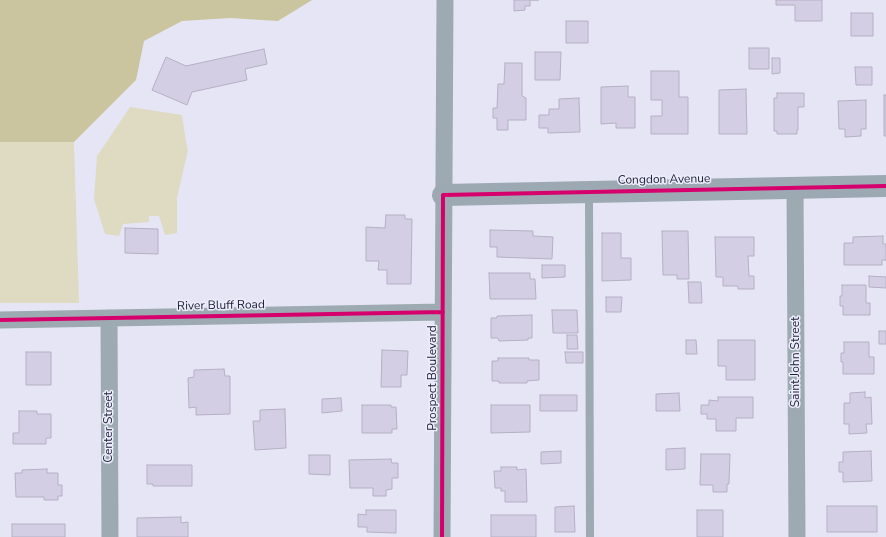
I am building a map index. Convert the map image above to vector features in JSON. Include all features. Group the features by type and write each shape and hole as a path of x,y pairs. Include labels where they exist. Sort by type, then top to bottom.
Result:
{"street":[{"name":"Prospect Boulevard","path":"442,537 445,0"},
{"name":"Congdon Avenue","path":"443,195 886,186"},
{"name":"Saint John Street","path":"795,187 797,537"},
{"name":"River Bluff Road","path":"0,320 443,312"},
{"name":"Center Street","path":"109,318 110,537"}],"lane":[{"path":"589,192 590,537"}],"shaded area":[{"path":"0,0 312,0 278,21 230,18 182,21 144,41 136,80 74,142 0,142"},
{"path":"130,107 182,115 188,150 177,198 177,233 165,235 159,216 149,216 149,222 123,224 119,236 105,234 94,199 97,156"},
{"path":"0,142 74,142 79,303 0,303"}],"building":[{"path":"514,0 530,0 530,6 525,6 525,10 514,11"},
{"path":"776,0 822,0 822,21 795,21 795,5 776,5"},
{"path":"851,13 873,13 873,36 851,36"},
{"path":"566,21 588,21 588,43 566,43"},
{"path":"749,48 769,48 769,69 749,69"},
{"path":"264,49 267,64 245,69 247,80 192,92 187,105 152,90 166,57 186,66"},
{"path":"535,52 561,52 560,80 535,80"},
{"path":"772,58 780,58 780,73 772,74"},
{"path":"505,63 522,63 522,96 526,98 526,120 508,120 508,130 497,130 497,118 493,118 493,108 497,108 498,84 504,84"},
{"path":"855,67 872,67 872,85 856,85"},
{"path":"651,71 679,71 679,97 688,97 688,134 651,134 651,116 662,116 662,100 651,100"},
{"path":"628,86 628,97 635,97 635,128 616,128 616,123 601,124 601,87"},
{"path":"746,89 747,134 719,134 719,90"},
{"path":"777,93 804,93 804,107 798,107 797,134 777,134 777,131 774,131 774,98 777,98"},
{"path":"884,95 886,95 886,136 884,136"},
{"path":"579,98 580,132 548,133 548,128 539,128 539,115 549,115 549,109 559,109 559,99"},
{"path":"866,100 866,129 861,129 861,136 845,137 845,129 839,129 838,101"},
{"path":"386,215 405,215 405,219 412,219 411,284 387,284 387,270 378,270 379,261 366,261 366,227 385,228"},
{"path":"125,228 158,229 158,254 125,253"},
{"path":"490,230 533,231 533,236 553,237 552,259 497,257 497,247 490,247"},
{"path":"662,231 688,231 689,279 677,279 677,275 663,275"},
{"path":"602,233 621,233 621,258 631,258 631,280 602,281"},
{"path":"883,236 883,244 886,244 886,260 882,260 882,265 844,265 844,243 853,243 853,237"},
{"path":"715,237 754,237 754,256 748,256 749,276 754,276 754,289 738,289 738,286 723,286 723,277 716,277"},
{"path":"542,265 565,265 565,277 542,278"},
{"path":"489,273 530,273 530,279 535,279 536,299 490,299"},
{"path":"869,276 886,277 886,288 869,287"},
{"path":"688,282 701,282 702,303 689,303"},
{"path":"842,285 866,285 866,303 870,303 870,315 843,315 843,306 840,306"},
{"path":"606,297 622,297 621,312 606,312"},
{"path":"552,310 577,310 578,333 553,333"},
{"path":"532,315 532,338 528,338 528,340 499,341 498,338 491,338 491,318 497,318 497,316"},
{"path":"879,331 886,331 886,344 879,344"},
{"path":"567,335 577,335 578,349 567,349"},
{"path":"686,340 696,340 697,354 686,354"},
{"path":"718,340 755,340 755,380 726,380 726,366 718,366"},
{"path":"844,342 869,342 869,357 874,357 874,374 843,374 841,353 844,353"},
{"path":"382,350 408,351 407,375 401,375 401,387 381,387"},
{"path":"26,352 51,352 51,385 26,385"},
{"path":"565,352 583,352 583,363 566,363"},
{"path":"498,358 529,358 529,360 539,360 539,380 527,381 527,383 499,383 499,381 492,381 492,361 498,361"},
{"path":"224,369 225,376 230,376 230,414 196,415 196,407 189,408 188,378 194,377 194,370"},
{"path":"865,392 865,398 871,397 872,424 866,424 867,433 849,434 849,424 844,424 844,403 850,403 850,393"},
{"path":"679,393 680,411 656,411 656,394"},
{"path":"540,395 577,395 577,411 540,411"},
{"path":"718,397 753,397 753,418 736,418 736,431 716,431 716,419 707,419 707,414 701,414 701,405 709,405 709,400 718,401"},
{"path":"341,398 342,411 322,413 322,399"},
{"path":"362,405 391,405 391,407 396,407 397,429 392,429 392,433 362,433"},
{"path":"491,405 530,405 530,432 491,433"},
{"path":"285,409 286,448 255,450 253,421 260,421 260,410"},
{"path":"19,411 37,411 37,414 51,414 51,438 46,438 46,444 13,444 13,433 19,433"},
{"path":"685,448 685,469 666,470 666,449"},
{"path":"561,451 561,463 541,464 541,452"},
{"path":"871,451 872,481 843,482 843,472 839,472 839,462 843,462 843,452"},
{"path":"701,454 730,454 729,484 727,484 727,492 713,492 713,485 700,485"},
{"path":"309,455 330,455 330,475 309,474"},
{"path":"391,459 392,463 398,463 398,478 392,478 392,489 386,490 386,496 373,496 373,488 350,488 349,460"},
{"path":"147,465 192,465 192,486 153,486 153,484 147,484"},
{"path":"501,467 517,467 517,470 526,469 527,502 505,502 505,491 501,491 501,488 495,488 494,471 501,471"},
{"path":"47,469 47,473 58,473 58,485 62,485 62,496 58,496 58,500 44,500 44,497 16,497 15,473 22,473 22,470"},
{"path":"574,506 575,532 555,532 555,507"},
{"path":"827,506 877,506 877,532 827,532"},
{"path":"366,510 396,510 396,533 367,532 367,527 358,527 358,514 366,515"},
{"path":"697,510 723,510 723,537 697,537"},
{"path":"491,515 536,515 536,537 491,537"},
{"path":"181,517 181,523 188,522 188,537 137,537 137,518"},
{"path":"12,524 65,524 65,537 12,537"}],"cycle path":[{"path":"442,537 443,195 886,186"},
{"path":"0,320 443,312"}]}
